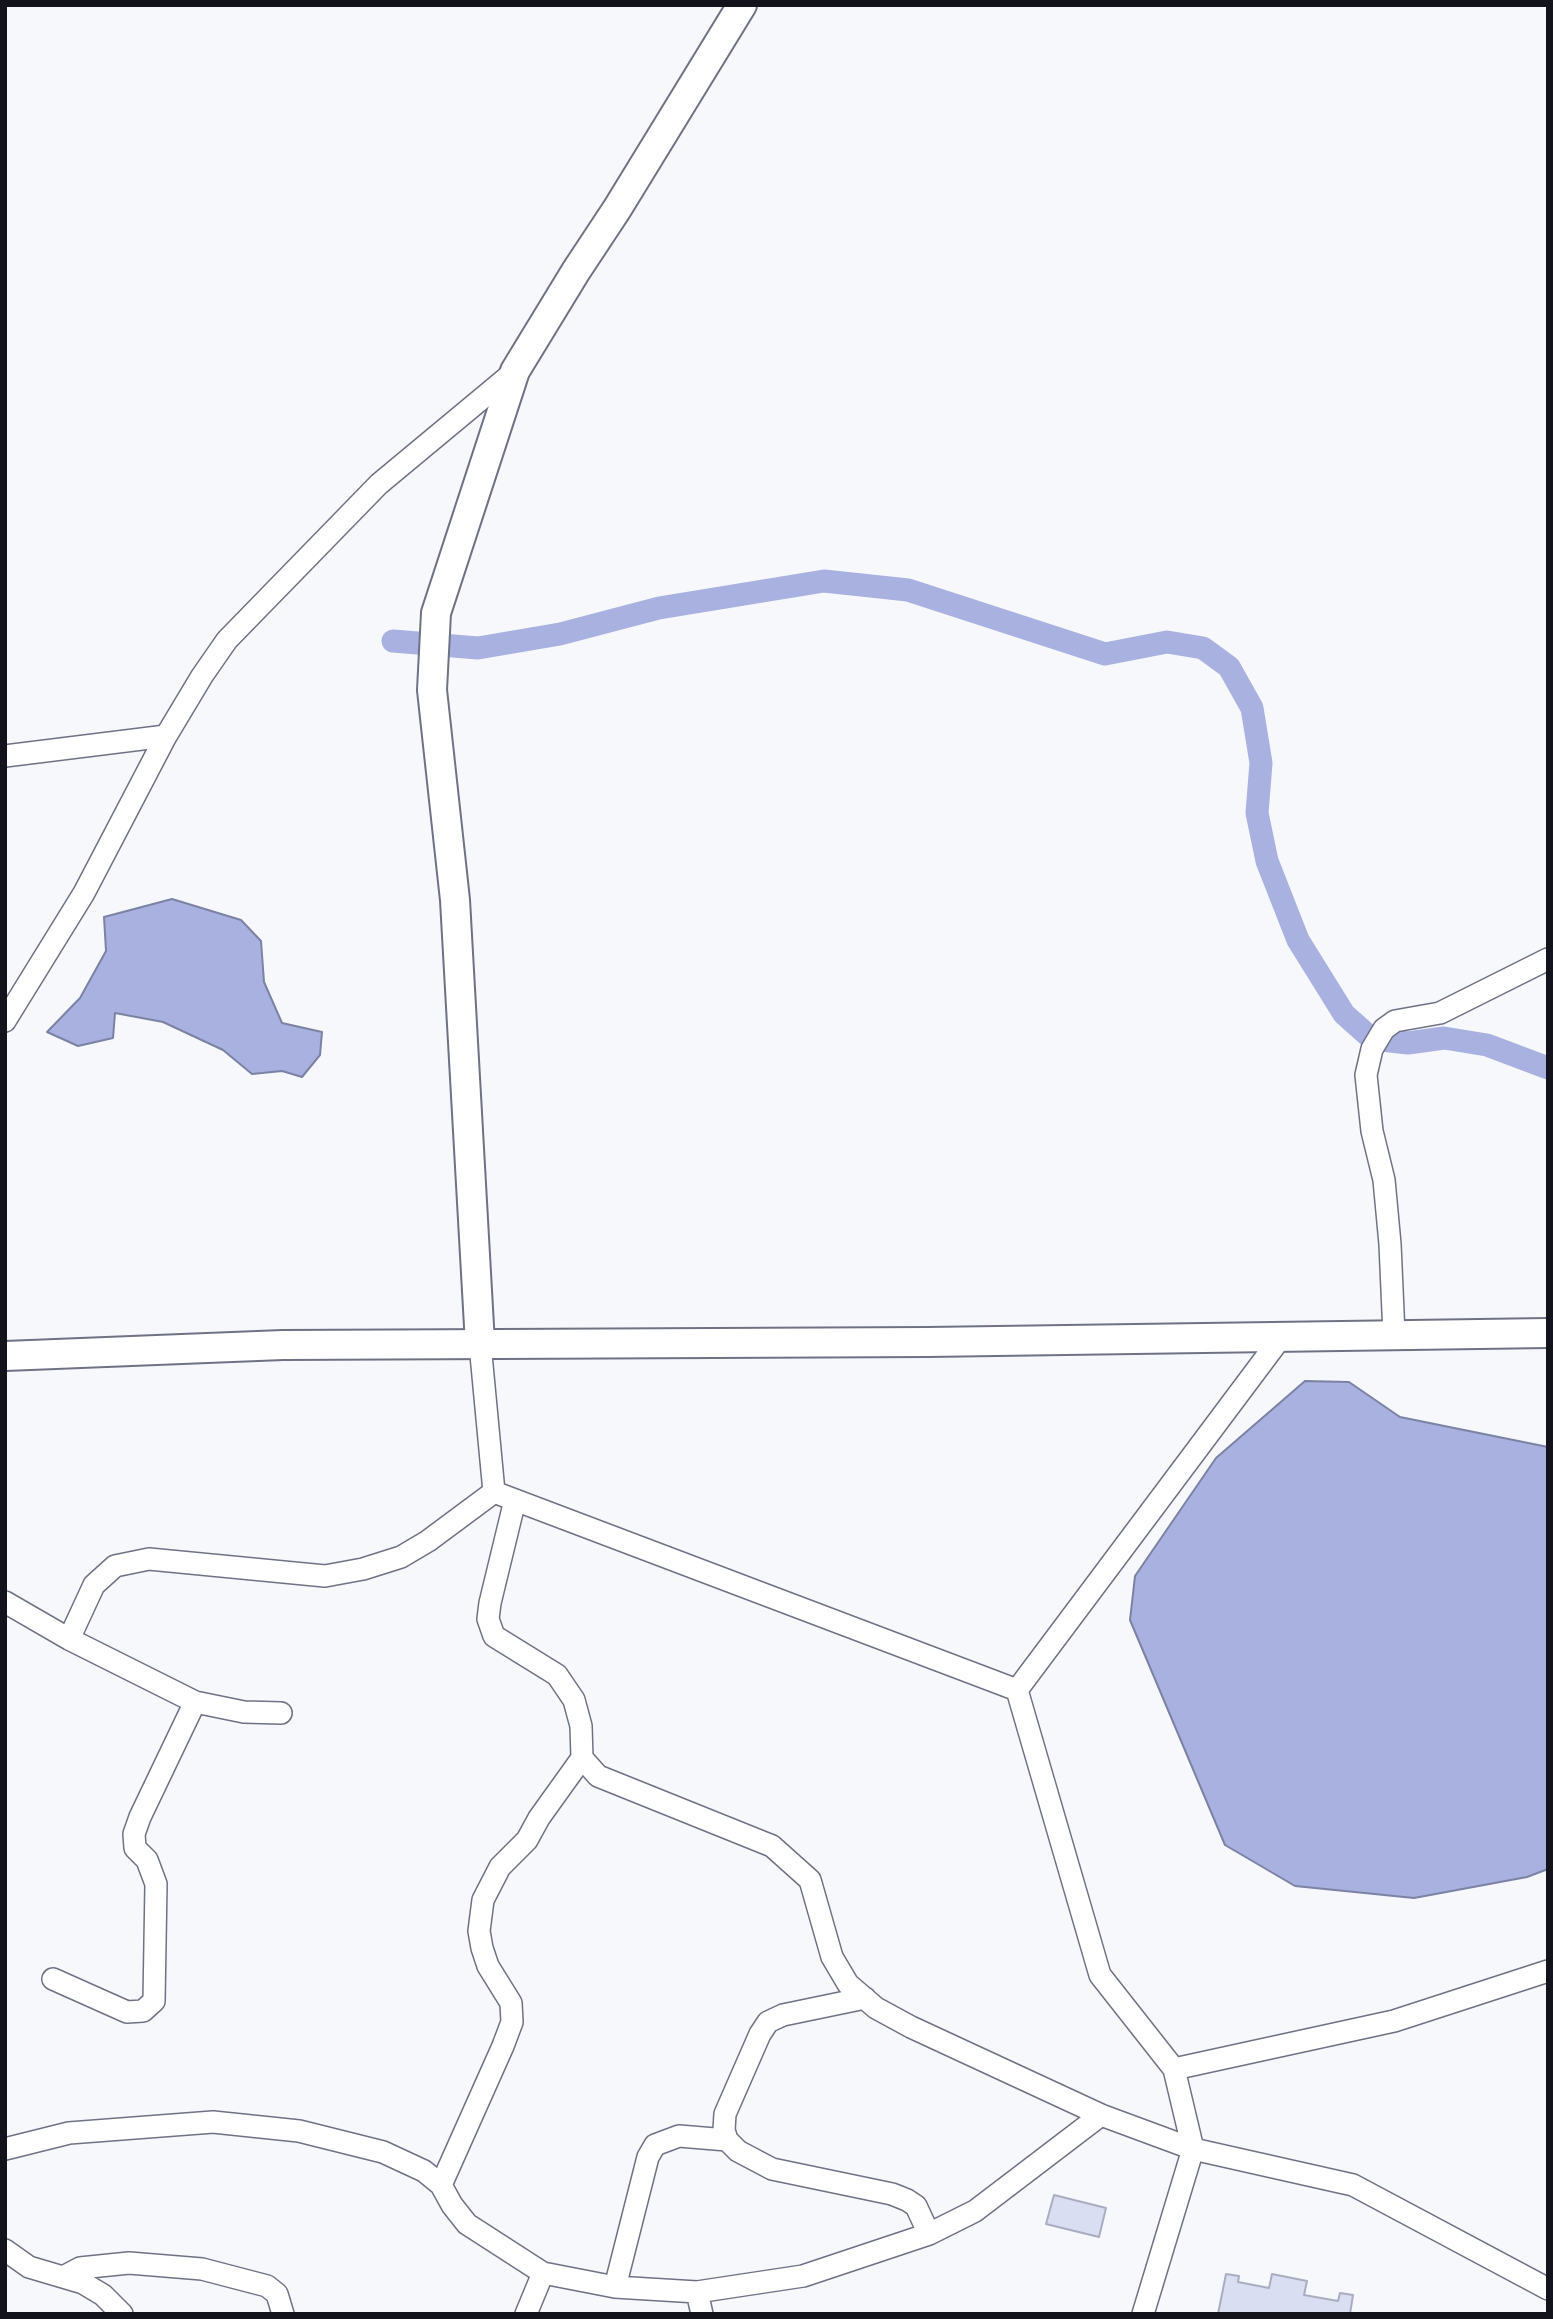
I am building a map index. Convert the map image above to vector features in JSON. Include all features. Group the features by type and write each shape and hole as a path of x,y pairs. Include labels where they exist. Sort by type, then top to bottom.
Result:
{"main road":[{"path":"480,1344 455,900 432,690 436,613 515,371 742,5"},
{"path":"5,1356 283,1345 928,1342 1548,1333"}],"street":[{"path":"5,1021 84,893 166,736 227,640 379,484 515,371"},
{"path":"5,756 166,736"},
{"path":"1394,1335 1384,1180 1371,1131 1366,1074 1372,1049 1384,1029 1395,1021 1440,1013 1548,959"},
{"path":"1017,1690 1282,1336"},
{"path":"480,1344 494,1492"},
{"path":"494,1492 1017,1690"},
{"path":"69,1639 94,1585 115,1566 149,1559 325,1576 363,1569 401,1557 428,1541 494,1492"},
{"path":"441,2185 512,2022 511,2003 488,1966 481,1948 479,1931 483,1900 500,1867 527,1840 539,1818 582,1758 581,1726 574,1700 557,1675 494,1636 488,1619 515,1500"},
{"path":"5,1602 69,1639 195,1702 244,1712 281,1713"},
{"path":"1017,1690 1100,1975 1174,2069 1193,2149 1143,2314"},
{"path":"53,1979 127,2012 143,2011 154,2001 156,1884 147,1860 135,1848 134,1834 195,1702"},
{"path":"582,1758 598,1776 772,1846 810,1880 832,1957 848,1984 876,2008 911,2027 1101,2115 1193,2149 1353,2185 1548,2289"},
{"path":"1174,2069 1394,2021 1548,1970"},
{"path":"727,2140 724,2130 725,2114 760,2034 768,2022 783,2015 865,1998"},
{"path":"5,2148 69,2133 214,2122 299,2131 383,2152 424,2171 441,2185 467,2224 543,2273 615,2287 697,2292 803,2276 929,2234 975,2211 1101,2115"},
{"path":"615,2287 648,2157 655,2145 678,2136 727,2140 754,2161 772,2169 892,2194 916,2206 929,2234"},
{"path":"5,2250 29,2267 83,2283 103,2295 122,2314"},
{"path":"63,2277 80,2268 129,2263 202,2269 267,2287 277,2294 284,2314"},
{"path":"526,2314 543,2273"},
{"path":"697,2292 702,2314"}],"water":[{"path":"172,899 241,920 261,941 264,982 282,1023 322,1032 320,1055 302,1077 282,1071 252,1074 223,1050 163,1022 115,1013 113,1038 78,1046 47,1032 80,998 106,951 104,917"},
{"path":"1305,1381 1349,1382 1400,1417 1548,1447 1548,1869 1527,1877 1414,1898 1295,1886 1225,1845 1130,1620 1135,1576 1216,1458"}],"building":[{"path":"1054,2195 1106,2208 1099,2237 1046,2224"},
{"path":"1226,2274 1239,2276 1238,2282 1269,2288 1272,2274 1307,2281 1304,2295 1338,2301 1340,2293 1353,2295 1350,2314 1218,2314"}],"waterway":[{"path":"393,641 478,648 560,634 659,608 824,581 908,590 1105,654 1167,642 1203,648 1229,667 1252,708 1261,763 1257,813 1267,861 1298,940 1344,1014 1372,1039 1408,1043 1444,1038 1487,1045 1548,1068"}]}
